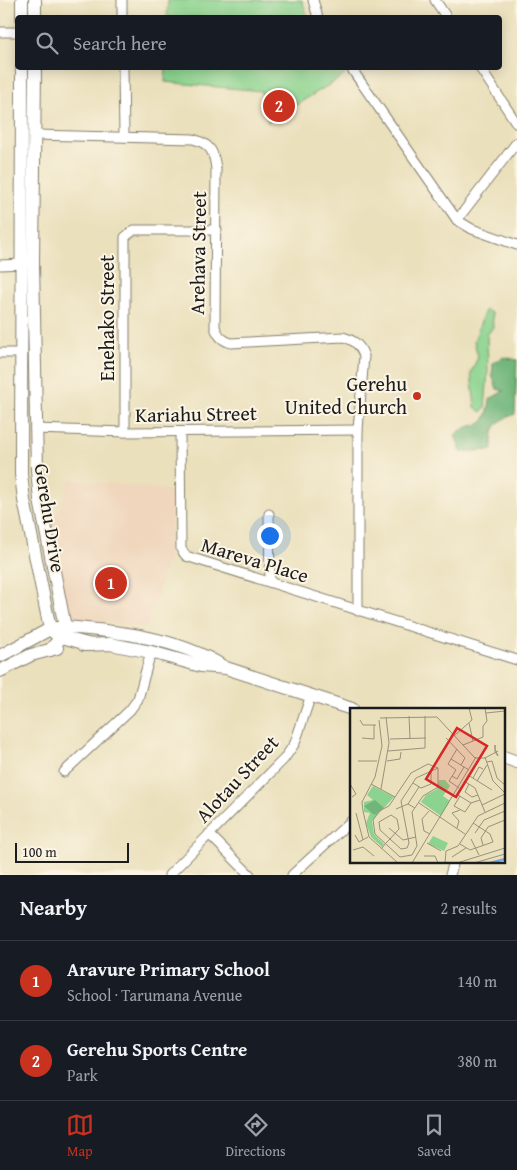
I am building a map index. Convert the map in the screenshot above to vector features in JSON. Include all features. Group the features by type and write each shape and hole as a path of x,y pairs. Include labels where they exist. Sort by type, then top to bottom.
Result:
{"street":[{"path":"22,0 22,15"},
{"path":"35,0 35,15"},
{"path":"122,0 122,15"},
{"path":"313,0 317,15"},
{"path":"435,0 444,15"},
{"path":"0,32 15,32"},
{"name":"Gerehu Drive","path":"22,70 23,491 50,629"},
{"name":"Gerehu Drive","path":"35,70 33,262 35,430 40,500 63,632"},
{"path":"123,70 124,136"},
{"path":"352,70 457,220 472,229 517,245"},
{"path":"481,70 517,124"},
{"name":"Arehava Street","path":"35,135 193,139 212,150 216,169 215,328 220,338 231,343 343,337 356,343 364,356 358,430 358,611"},
{"path":"457,220 517,142"},
{"name":"Enehako Street","path":"125,432 125,237 134,230 216,230"},
{"path":"0,265 22,264"},
{"path":"0,353 22,353"},
{"name":"Kariahu Street","path":"35,430 125,432 358,430"},
{"name":"Mareva Place","path":"180,432 181,549 190,559 270,582 404,626 517,660"},
{"path":"268,514 270,582"},
{"path":"0,656 50,629 63,632 155,640 209,657 226,668"},
{"path":"63,632 91,645"},
{"path":"50,650 63,632"},
{"path":"0,671 31,655 65,646 110,644 152,652 201,666 226,668 350,708"},
{"path":"64,772 130,710 138,699 152,652"},
{"name":"Alotau Street","path":"169,875 265,780 291,750 311,696"},
{"path":"504,758 517,762"},
{"path":"292,875 350,821"},
{"path":"209,834 250,875"},
{"path":"450,875 454,862"}],"shaded area":[{"path":"70,479 173,491 171,550 146,628 66,617 51,531"}],"green space":[{"path":"168,0 302,0 307,15 167,15"},
{"path":"166,70 341,70 345,75 268,122 261,91 165,82"},
{"path":"485,310 492,313 493,327 487,335 488,370 485,409 481,412 475,407 471,373 478,357 474,341"},
{"path":"504,357 517,360 515,414 496,426 492,450 461,452 455,435 482,422 488,411 490,399 504,391 497,389 492,375 493,363"}],"place":[{"name":"Gerehu Sports Centre","path":"279,106"},
{"name":"Gerehu United Church","path":"417,396"},
{"name":"Aravure Primary School","path":"111,583"}]}
